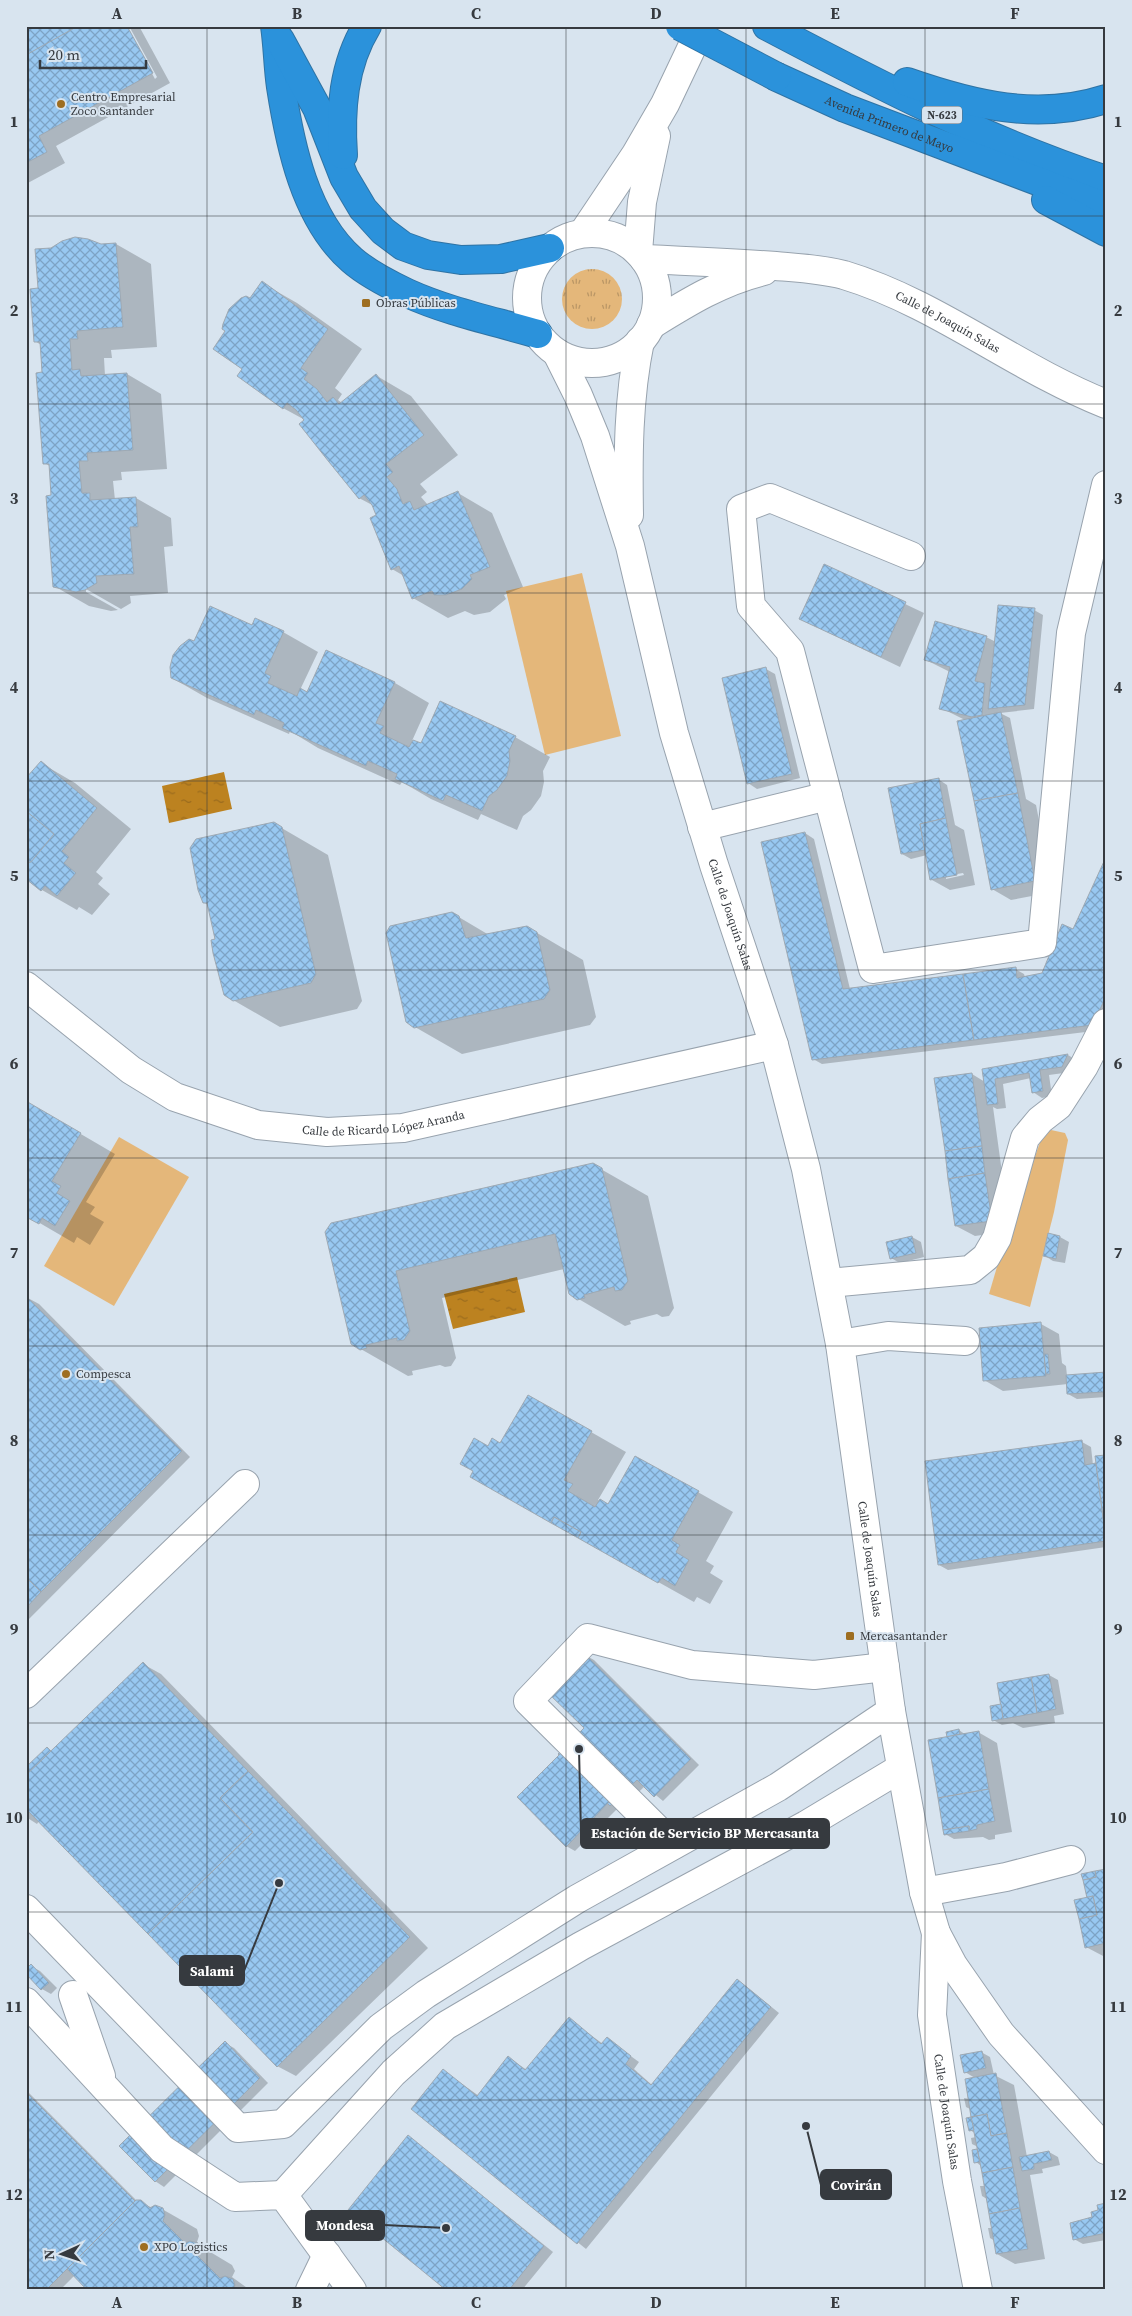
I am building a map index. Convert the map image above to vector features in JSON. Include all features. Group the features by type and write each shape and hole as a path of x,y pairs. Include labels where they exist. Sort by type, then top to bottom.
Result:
{"highway":[{"path":"344,177 342,103 354,53 367,26"},
{"name":"Avenida Primero de Mayo","path":"680,26 778,77 845,108 1106,207"},
{"path":"281,29 317,108 344,177 363,209 382,231 404,246 428,255 461,260 501,260 550,248"},
{"path":"281,29 281,86 296,154 317,213 333,238 351,259 375,276 408,293 547,343"},
{"path":"776,31 927,89 995,107 1013,110 1050,110 1076,107 1106,99"},
{"name":"N-623","path":"776,31 942,115 1008,144 1106,180"},
{"path":"962,152 1106,232"}],"street":[{"path":"583,233 636,154 665,104 702,26"},
{"path":"641,256 642,202 650,158 665,104"},
{"path":"583,233 603,234 622,240 641,256 652,274 656,291 656,308 645,333 626,353 609,360 591,363 573,360 547,343 529,317 526,297 530,279 538,261 550,248 566,238 583,233"},
{"name":"Calle de Joaquín Salas","path":"641,256 818,269 871,285 903,298 1021,363 1106,404"},
{"name":"Calle de Joaquín Salas","path":"630,546 628,460 632,378 645,333 709,290 739,277 780,267"},
{"name":"Calle de Joaquín Salas","path":"547,343 578,395 595,436 630,546 674,733 702,827 774,1045 806,1169 840,1344 891,1711 924,1892 936,1933 953,1965 1002,2034 1106,2150"},
{"path":"911,556 770,498 741,508 751,606 790,651 873,969 1042,943 1071,633 1106,485"},
{"path":"702,827 828,796"},
{"name":"Calle de Ricardo López Aranda","path":"26,986 131,1070 175,1098 258,1126 327,1132 403,1128 774,1045"},
{"path":"829,1283 970,1270 986,1258 1002,1223 1025,1138 1040,1120 1058,1106 1084,1066 1106,1022"},
{"path":"840,1344 888,1336 965,1341"},
{"path":"26,1694 245,1484"},
{"path":"673,1845 528,1701 588,1638 692,1665 814,1675 885,1666"},
{"path":"26,1909 238,2128 283,2124 381,2027 426,1994 577,1899 778,1787 891,1711"},
{"path":"26,2002 162,2149 236,2197 283,2195 393,2073 445,2026 582,1946 806,1825 901,1768"},
{"path":"924,1892 1006,1877 1071,1860"},
{"name":"Calle de Joaquín Salas","path":"936,1933 932,2015 957,2181 978,2290"},
{"path":"104,2086 73,1995 151,2039"},
{"path":"283,2195 352,2290"},
{"path":"310,2290 327,2255"}],"green space":[{"path":"586,269 598,269 609,274 617,282 622,293 620,311 609,324 598,329 586,329 575,324 567,316 562,305 562,293 567,282 575,274"},
{"path":"582,573 621,736 545,755 506,591"},
{"path":"1051,1130 1065,1133 1068,1140 1054,1212 1030,1307 989,1294 1004,1243 1043,1134"},
{"path":"119,1137 189,1177 114,1306 44,1266"}],"water":[{"path":"224,772 232,809 169,823 162,786"},
{"path":"517,1277 525,1312 453,1329 444,1294"}],"building":[{"name":"Centro Empresarial Zoco Santander","path":"26,26 127,26 153,73 39,136 47,152 28,162 26,159"},
{"path":"26,26 78,26 26,55"},
{"path":"75,237 101,244 116,243 123,327 77,331 78,339 70,339 72,370 80,369 81,376 127,373 133,450 87,453 88,461 79,461 82,493 90,493 90,500 136,497 138,527 130,527 134,574 96,576 97,583 85,590 76,592 53,587 46,496 51,495 49,464 43,464 36,373 42,372 40,342 34,342 30,289 38,288 35,249 51,248 62,241"},
{"path":"262,281 328,329 301,368 308,373 304,379 317,389 327,402 333,397 339,404 376,374 424,435 386,464 393,472 387,477 397,489 403,504 410,501 414,510 458,491 490,567 470,575 472,579 462,589 446,595 434,595 432,591 412,599 399,566 391,570 370,518 376,515 372,505 364,495 359,499 329,462 299,424 304,420 296,410 287,403 283,409 237,376 242,369 213,349 225,331 222,329 229,309 241,298 246,296 250,298"},
{"path":"824,564 906,602 881,657 799,619"},
{"path":"998,605 1035,608 1025,705 988,709"},
{"path":"210,606 252,625 255,618 284,631 265,673 271,676 268,683 297,696 300,688 307,692 326,650 395,682 376,723 384,726 380,733 409,747 413,740 421,743 440,701 516,736 509,751 510,761 507,776 497,790 489,796 482,811 446,795 443,801 395,779 397,774 368,761 366,766 282,728 284,723 256,710 254,715 171,678 170,667 173,655 189,639 194,641"},
{"path":"935,621 987,636 975,681 985,683 982,715 972,717 939,709 950,667 924,660"},
{"path":"766,667 792,774 747,784 722,678"},
{"path":"1001,712 1018,793 974,801 957,721"},
{"path":"41,761 97,808 62,851 69,857 64,863 76,873 57,896 45,886 41,891 26,879 26,778"},
{"path":"939,778 946,818 920,824 925,850 901,854 888,788"},
{"path":"1018,793 1035,881 991,890 974,801"},
{"path":"26,811 54,834 31,862 26,863"},
{"path":"946,818 957,875 930,880 920,824"},
{"path":"274,822 282,827 316,974 311,983 233,1001 224,995 213,953 211,940 215,939 207,903 203,903 198,890 190,848 196,839"},
{"path":"805,832 843,989 963,974 974,1040 812,1060 761,842"},
{"path":"1106,857 1106,996 1093,1025 974,1040 963,974 1016,967 1017,978 1042,973 1062,924 1073,929"},
{"path":"452,912 459,916 466,938 527,926 537,932 550,990 544,999 414,1028 406,1022 386,933 390,926"},
{"path":"1068,1054 1062,1067 1040,1070 1043,1091 1032,1093 1029,1073 995,1079 998,1104 987,1105 982,1069"},
{"path":"972,1073 982,1146 945,1151 934,1078"},
{"path":"26,1101 81,1133 52,1181 61,1186 57,1193 70,1201 55,1226 42,1218 39,1224 26,1217"},
{"path":"982,1146 985,1173 948,1179 945,1151"},
{"path":"593,1163 602,1168 628,1281 622,1290 615,1291 614,1287 584,1295 585,1298 577,1300 569,1294 555,1234 396,1271 410,1331 404,1340 397,1341 397,1338 366,1345 367,1348 360,1350 351,1344 325,1232 331,1223"},
{"path":"985,1173 992,1221 955,1226 948,1179"},
{"path":"1048,1233 1060,1236 1056,1259 1043,1256"},
{"path":"912,1236 916,1253 890,1259 886,1242"},
{"name":"Compesca","path":"26,1296 182,1451 41,1592 26,1577"},
{"path":"1041,1322 1046,1376 983,1381 979,1328"},
{"path":"1044,1354 1048,1354 1050,1374 1046,1374"},
{"path":"1106,1372 1106,1392 1067,1394 1066,1375"},
{"path":"528,1395 592,1431 564,1480 573,1484 568,1491 595,1507 600,1499 608,1504 635,1456 699,1491 672,1540 680,1545 676,1552 689,1560 675,1586 662,1578 658,1583 578,1538 581,1532 554,1517 551,1523 470,1477 473,1471 460,1464 474,1438 488,1446 492,1438 500,1443"},
{"path":"1082,1440 1085,1465 1096,1463 1106,1541 938,1565 925,1461"},
{"path":"1106,1455 1106,1539 1095,1456"},
{"path":"554,1517 581,1532 578,1538 551,1523"},
{"path":"26,1577 41,1592 26,1608"},
{"path":"585,1654 691,1759 654,1797 637,1780 610,1806 558,1754 584,1728 547,1692"},
{"path":"143,1662 248,1771 220,1798 253,1832 148,1934 26,1809 26,1775"},
{"path":"1049,1674 1056,1709 1037,1713 1031,1677"},
{"path":"1031,1677 1037,1713 1003,1719 997,1683"},
{"path":"1001,1704 1003,1719 992,1721 990,1706"},
{"path":"959,1729 960,1734 947,1737 946,1732"},
{"path":"979,1731 989,1789 938,1798 928,1740"},
{"path":"47,1747 51,1751 26,1775 26,1767"},
{"path":"561,1753 609,1802 566,1847 517,1797"},
{"path":"248,1771 410,1937 277,2067 148,1934 253,1832 220,1798"},
{"path":"989,1789 995,1821 977,1825 977,1829 969,1831 969,1826 943,1830 938,1798"},
{"path":"969,1826 969,1831 944,1835 943,1830"},
{"path":"1106,1869 1106,1943 1085,1948 1079,1919 1097,1915 1093,1896 1087,1898 1083,1880 1096,1877 1095,1871"},
{"path":"1095,1871 1096,1877 1083,1880 1081,1874"},
{"path":"1093,1896 1097,1915 1079,1919 1074,1900"},
{"path":"31,1964 49,1983 41,1990 26,1974 26,1969"},
{"path":"737,1979 771,2007 577,2244 411,2109 443,2069 477,2096 508,2056 525,2070 569,2017 601,2044 607,2037 631,2056 626,2064 651,2085"},
{"path":"225,2041 260,2078 155,2182 119,2146"},
{"path":"982,2051 986,2068 964,2073 960,2055"},
{"path":"996,2073 1007,2133 991,2136 987,2114 971,2117 965,2079"},
{"path":"26,2092 135,2201 46,2290 26,2290"},
{"path":"987,2114 991,2136 1007,2133 1013,2167 982,2173 971,2117"},
{"path":"971,2117 974,2130 969,2131 966,2118"},
{"path":"408,2135 544,2246 509,2290 446,2290 348,2210"},
{"path":"977,2149 980,2162 974,2163 972,2150"},
{"path":"1049,2151 1052,2160 1034,2164 1034,2169 1022,2171 1019,2157"},
{"path":"1013,2167 1020,2208 989,2214 982,2173"},
{"name":"XPO Logistics","path":"136,2200 141,2200 150,2208 155,2205 163,2208 165,2215 163,2221 185,2243 190,2241 198,2243 200,2250 198,2256 220,2278 225,2276 233,2279 235,2285 233,2290 87,2290 67,2269"},
{"path":"1106,2203 1106,2233 1073,2240 1070,2223 1092,2217 1091,2212 1098,2210 1097,2205"},
{"path":"1020,2208 1028,2249 996,2254 989,2214"}],"place":[{"name":"Centro Empresarial Zoco Santander","path":"61,104"},
{"name":"Obras Públicas","path":"366,303"},
{"name":"Compesca","path":"66,1374"},
{"name":"Mercasantander","path":"850,1636"},
{"name":"Estación de Servicio BP Mercasanta","path":"579,1749"},
{"name":"Salami","path":"279,1883"},
{"name":"Covirán","path":"806,2126"},
{"name":"Mondesa","path":"446,2228"},
{"name":"XPO Logistics","path":"144,2247"}]}
